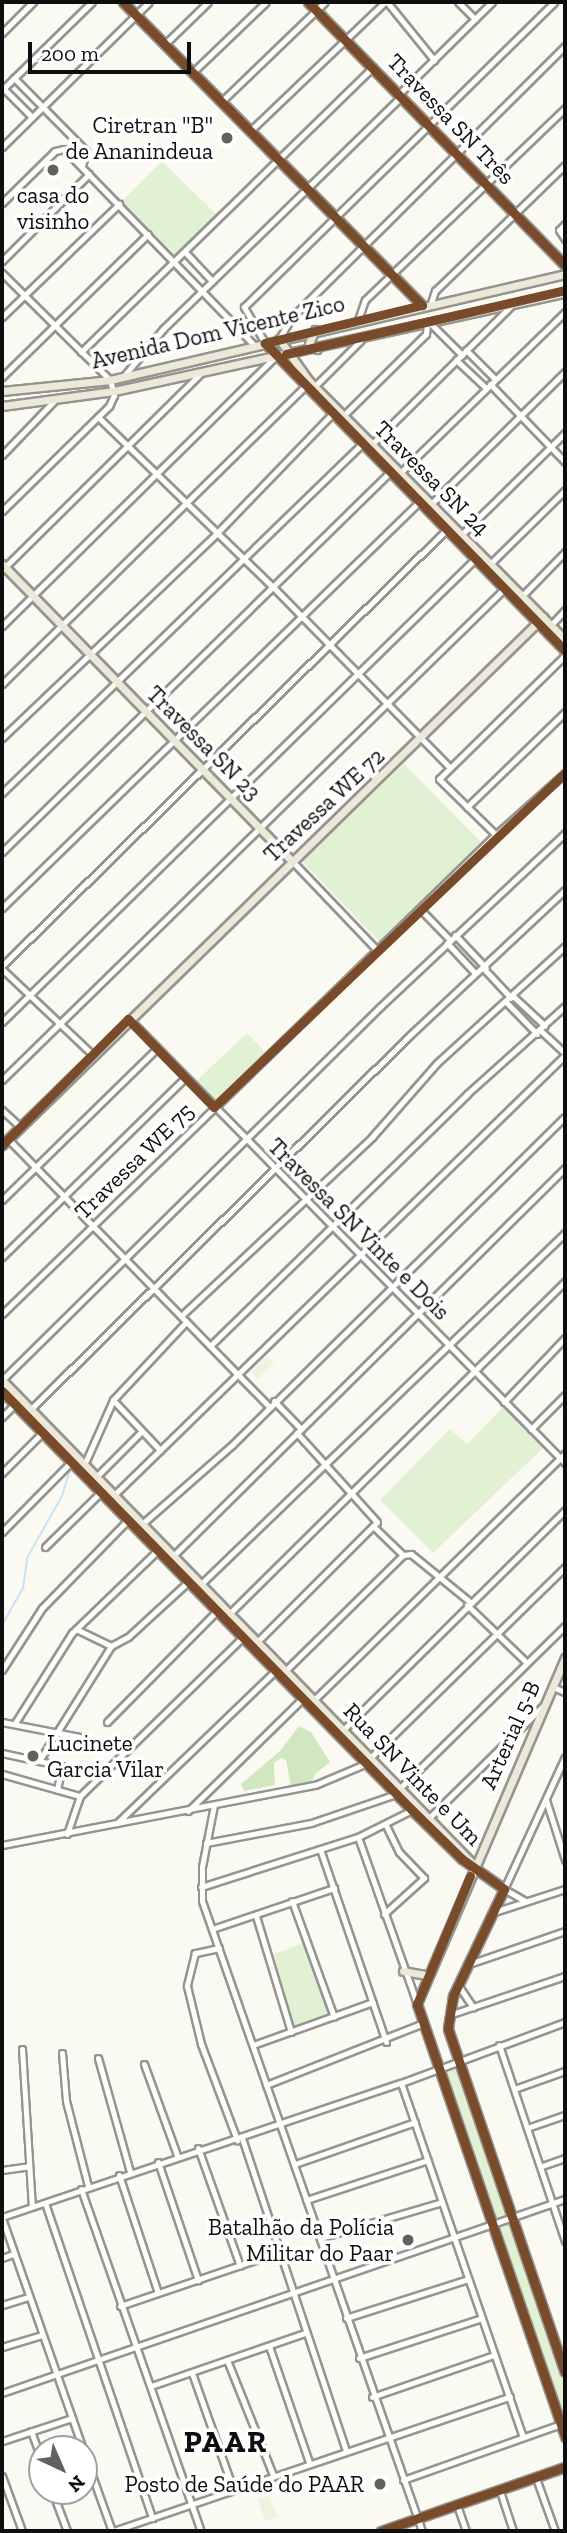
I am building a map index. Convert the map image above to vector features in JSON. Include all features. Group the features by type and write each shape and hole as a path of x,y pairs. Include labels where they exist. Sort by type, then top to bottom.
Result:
{"main road":[{"path":"123,2 422,305"},
{"name":"Travessa SN Três","path":"308,2 565,265"},
{"name":"Avenida Dom Vicente Zico","path":"2,391 110,380 422,305 565,274"},
{"name":"Avenida Dom Vicente Zico","path":"2,407 114,391 511,306 522,298 565,292"},
{"path":"316,330 309,343 317,349"},
{"name":"Travessa SN 24","path":"279,339 286,354 310,386"},
{"name":"Travessa SN 24","path":"265,343 477,556 522,596 565,650"},
{"name":"Travessa SN 24","path":"488,566 505,588 541,620 551,625 565,640"},
{"name":"Travessa SN 23","path":"3,567 292,861"},
{"name":"Travessa WE 72","path":"128,1018 422,739 541,620"},
{"path":"5,1142 128,1018"},
{"name":"Rua SN Vinte e Um","path":"2,1380 85,1463 100,1493 111,1497"},
{"name":"Rua SN Vinte e Um","path":"2,1391 71,1462 111,1497 158,1550 217,1611 242,1632 276,1670 314,1700 344,1729 369,1760"},
{"name":"Rua SN Vinte e Um","path":"126,1514 142,1524 202,1583 230,1613 242,1632 258,1641 286,1670 303,1698 408,1801 430,1817 475,1865"},
{"name":"Arterial 5-B","path":"416,2004 426,1975 565,1658"},
{"name":"Rua SN Vinte e Um","path":"408,1801 412,1810 475,1865"},
{"path":"475,1865 504,1889 458,1985 448,2015 458,2059 565,2372"},
{"path":"403,1971 426,1975"},
{"path":"416,2004 565,2437"},
{"path":"381,2531 565,2467"}],"street":[{"path":"2,33 33,2"},
{"path":"32,117 3,89 92,2"},
{"path":"2,147 149,2"},
{"path":"165,44 208,2"},
{"path":"192,72 266,2"},
{"path":"221,102 325,2"},
{"path":"250,131 386,2 434,60"},
{"path":"458,2 475,19"},
{"path":"124,377 133,361 492,2"},
{"path":"265,343 244,307 554,2"},
{"path":"279,339 285,325 363,245 565,46"},
{"path":"80,352 373,67"},
{"path":"14,78 86,151 82,166"},
{"path":"358,320 362,304 565,108"},
{"path":"2,203 55,150 64,149 204,289 254,345"},
{"path":"431,303 435,291 565,165"},
{"path":"2,261 89,174"},
{"path":"2,317 119,204"},
{"path":"565,224 559,230 565,239"},
{"path":"2,376 148,234"},
{"path":"185,252 212,281"},
{"path":"2,273 110,380 114,391 111,403 98,417 2,511"},
{"path":"2,793 511,306"},
{"path":"2,852 274,587 565,312"},
{"path":"2,738 426,334 429,324 495,379"},
{"path":"2,684 361,340"},
{"path":"2,626 276,356"},
{"path":"456,360 522,416 565,462"},
{"path":"3,567 202,372"},
{"path":"428,506 565,372"},
{"path":"2,454 55,400"},
{"path":"98,417 274,587 450,768"},
{"path":"459,537 565,433"},
{"path":"488,566 565,490"},
{"path":"2,908 422,499"},
{"path":"92,1055 2,968 449,527"},
{"path":"522,596 565,552"},
{"path":"2,1022 477,556"},
{"path":"2,1080 505,588"},
{"path":"551,625 565,610"},
{"path":"496,835 440,777 565,655"},
{"path":"467,807 565,712"},
{"name":"Travessa WE 75","path":"2,1314 496,835 565,773"},
{"path":"2,1380 451,939 565,833"},
{"name":"Travessa SN 23","path":"292,861 377,950"},
{"path":"31,1409 475,973 486,969 565,890"},
{"path":"111,1497 564,1058 486,969 420,909"},
{"path":"451,939 475,973"},
{"path":"181,1316 381,1128 437,1063 511,999 565,946"},
{"path":"511,999 541,1030"},
{"path":"210,1346 467,1094 565,1006"},
{"name":"Travessa SN Vinte e Dois","path":"128,1018 565,1464"},
{"path":"2,1200 157,1048"},
{"path":"2,1257 186,1077"},
{"path":"2,1110 19,1126"},
{"path":"142,1524 272,1404 565,1117"},
{"path":"5,1142 35,1168 125,1258 237,1375 299,1431 377,1520 258,1641"},
{"path":"174,1555 565,1168"},
{"path":"202,1583 565,1233"},
{"path":"230,1613 565,1281"},
{"path":"85,1463 113,1400 186,1322"},
{"path":"504,1402 565,1338"},
{"path":"531,1429 565,1395"},
{"path":"113,1400 160,1450"},
{"path":"2,1417 15,1404"},
{"path":"94,1480 142,1431"},
{"path":"2,1474 43,1432"},
{"path":"314,1700 565,1452"},
{"path":"2,1532 71,1462"},
{"path":"45,1547 100,1493"},
{"path":"344,1729 565,1510"},
{"path":"2,1670 41,1608 126,1514"},
{"path":"373,1526 403,1555"},
{"path":"15,1723 76,1629 158,1550"},
{"path":"286,1670 403,1555 410,1553 442,1575 525,1661"},
{"path":"2,1845 315,1786 369,1760 565,1567"},
{"path":"39,1761 111,1646 128,1637 189,1581"},
{"path":"107,1722 217,1611"},
{"path":"206,1843 311,1823 383,1802 398,1791 525,1661 565,1626"},
{"path":"76,1629 111,1646"},
{"path":"67,1834 80,1796 242,1632"},
{"path":"115,1825 276,1670"},
{"path":"553,1687 565,1692"},
{"path":"187,1812 303,1698"},
{"path":"430,1817 544,1705"},
{"path":"2,1722 80,1737"},
{"path":"2,1753 62,1766 57,1788"},
{"path":"525,1901 504,1889 565,1757"},
{"path":"2,1774 80,1796"},
{"path":"546,1799 565,1860"},
{"path":"214,1805 201,1887 212,1929 266,2085 283,2123 385,2437 422,2531"},
{"path":"201,1887 358,1837 412,1810"},
{"path":"384,1914 424,1878 399,1852 386,1825"},
{"path":"358,1837 416,2004"},
{"path":"320,1849 386,2042"},
{"path":"212,1929 334,1888"},
{"path":"494,1912 565,1889"},
{"path":"292,1901 334,2017"},
{"path":"256,1916 291,2032"},
{"path":"469,1964 565,1931"},
{"path":"219,1948 195,1953 187,1986 201,2044 239,2139 346,2450"},
{"path":"448,2015 565,1976"},
{"path":"458,1985 472,2007"},
{"path":"253,2045 373,2003"},
{"path":"78,2435 2,2217 177,2155 239,2139 401,2083 458,2059 565,2022"},
{"path":"266,2085 386,2042 423,2023"},
{"path":"499,2045 517,2088 565,2241"},
{"path":"22,2049 32,2207"},
{"path":"62,2053 66,2101 88,2186"},
{"path":"98,2058 130,2172"},
{"path":"144,2064 177,2155"},
{"path":"517,2088 565,2071"},
{"path":"401,2083 523,2437"},
{"path":"530,2127 565,2115"},
{"path":"295,2165 415,2122"},
{"path":"198,2148 240,2266"},
{"path":"542,2166 565,2158"},
{"path":"306,2200 428,2160"},
{"path":"158,2162 198,2280"},
{"path":"2,2170 29,2165"},
{"path":"120,2175 158,2294"},
{"path":"80,2189 201,2531"},
{"path":"2,2393 138,2348 332,2277 492,2227 565,2199"},
{"path":"320,2238 442,2202"},
{"path":"46,2203 96,2360 152,2518"},
{"path":"120,2306 279,2252"},
{"path":"2,2258 13,2254"},
{"path":"346,2318 468,2279"},
{"path":"2,2305 28,2297"},
{"path":"359,2358 482,2318"},
{"path":"151,2386 305,2333"},
{"path":"2,2347 42,2335"},
{"path":"269,2346 309,2462"},
{"path":"372,2397 495,2355"},
{"path":"227,2360 273,2475"},
{"path":"192,2373 233,2489"},
{"path":"98,2492 112,2531 309,2462 510,2397"},
{"path":"2,2441 72,2418"},
{"path":"403,2480 561,2424"},
{"path":"31,2431 32,2435"},
{"path":"2,2476 22,2531"},
{"path":"536,2478 555,2531"},
{"path":"500,2491 513,2531"},
{"path":"57,2505 67,2531"},
{"path":"457,2505 466,2531"}],"green space":[{"path":"162,161 218,216 177,257 122,201"},
{"path":"404,764 482,843 380,943 301,860"},
{"path":"247,1033 266,1053 215,1103 194,1083"},
{"path":"267,1356 274,1363 258,1379 251,1372"},
{"path":"503,1407 543,1448 433,1553 380,1500 450,1429 467,1444"},
{"path":"299,1726 311,1732 330,1762 315,1774 311,1784 291,1787 286,1760 281,1758 274,1763 275,1785 244,1791 241,1784 280,1751"},
{"path":"304,1943 330,2014 293,2027 274,1954"},
{"path":"455,2067 462,2071 565,2372 565,2437 442,2077"},
{"path":"269,2496 277,2517 265,2521 258,2499"}],"waterway":[{"path":"2,1625 23,1588 27,1558 62,1496 70,1470"}],"transit line":[{"path":"123,2 422,305"},
{"path":"308,2 565,265"},
{"path":"286,354 565,290"},
{"path":"422,305 265,343 565,650"},
{"path":"2,1145 128,1019 214,1107 565,773"},
{"path":"2,1391 412,1810 462,1859 504,1889 453,1996 448,2029 565,2372"},
{"path":"470,1876 417,2004 565,2437"},
{"path":"381,2531 565,2467"}],"place":[{"name":"Ciretran \"B\" de Ananindeua","path":"227,138"},
{"name":"casa do visinho","path":"53,170"},
{"name":"Lucinete Garcia Vilar","path":"33,1756"},
{"name":"Batalhão da Polícia Militar do Paar","path":"408,2240"},
{"name":"Posto de Saúde do PAAR","path":"380,2484"}],"district":[{"name":"PAAR","path":"226,2442"}]}
